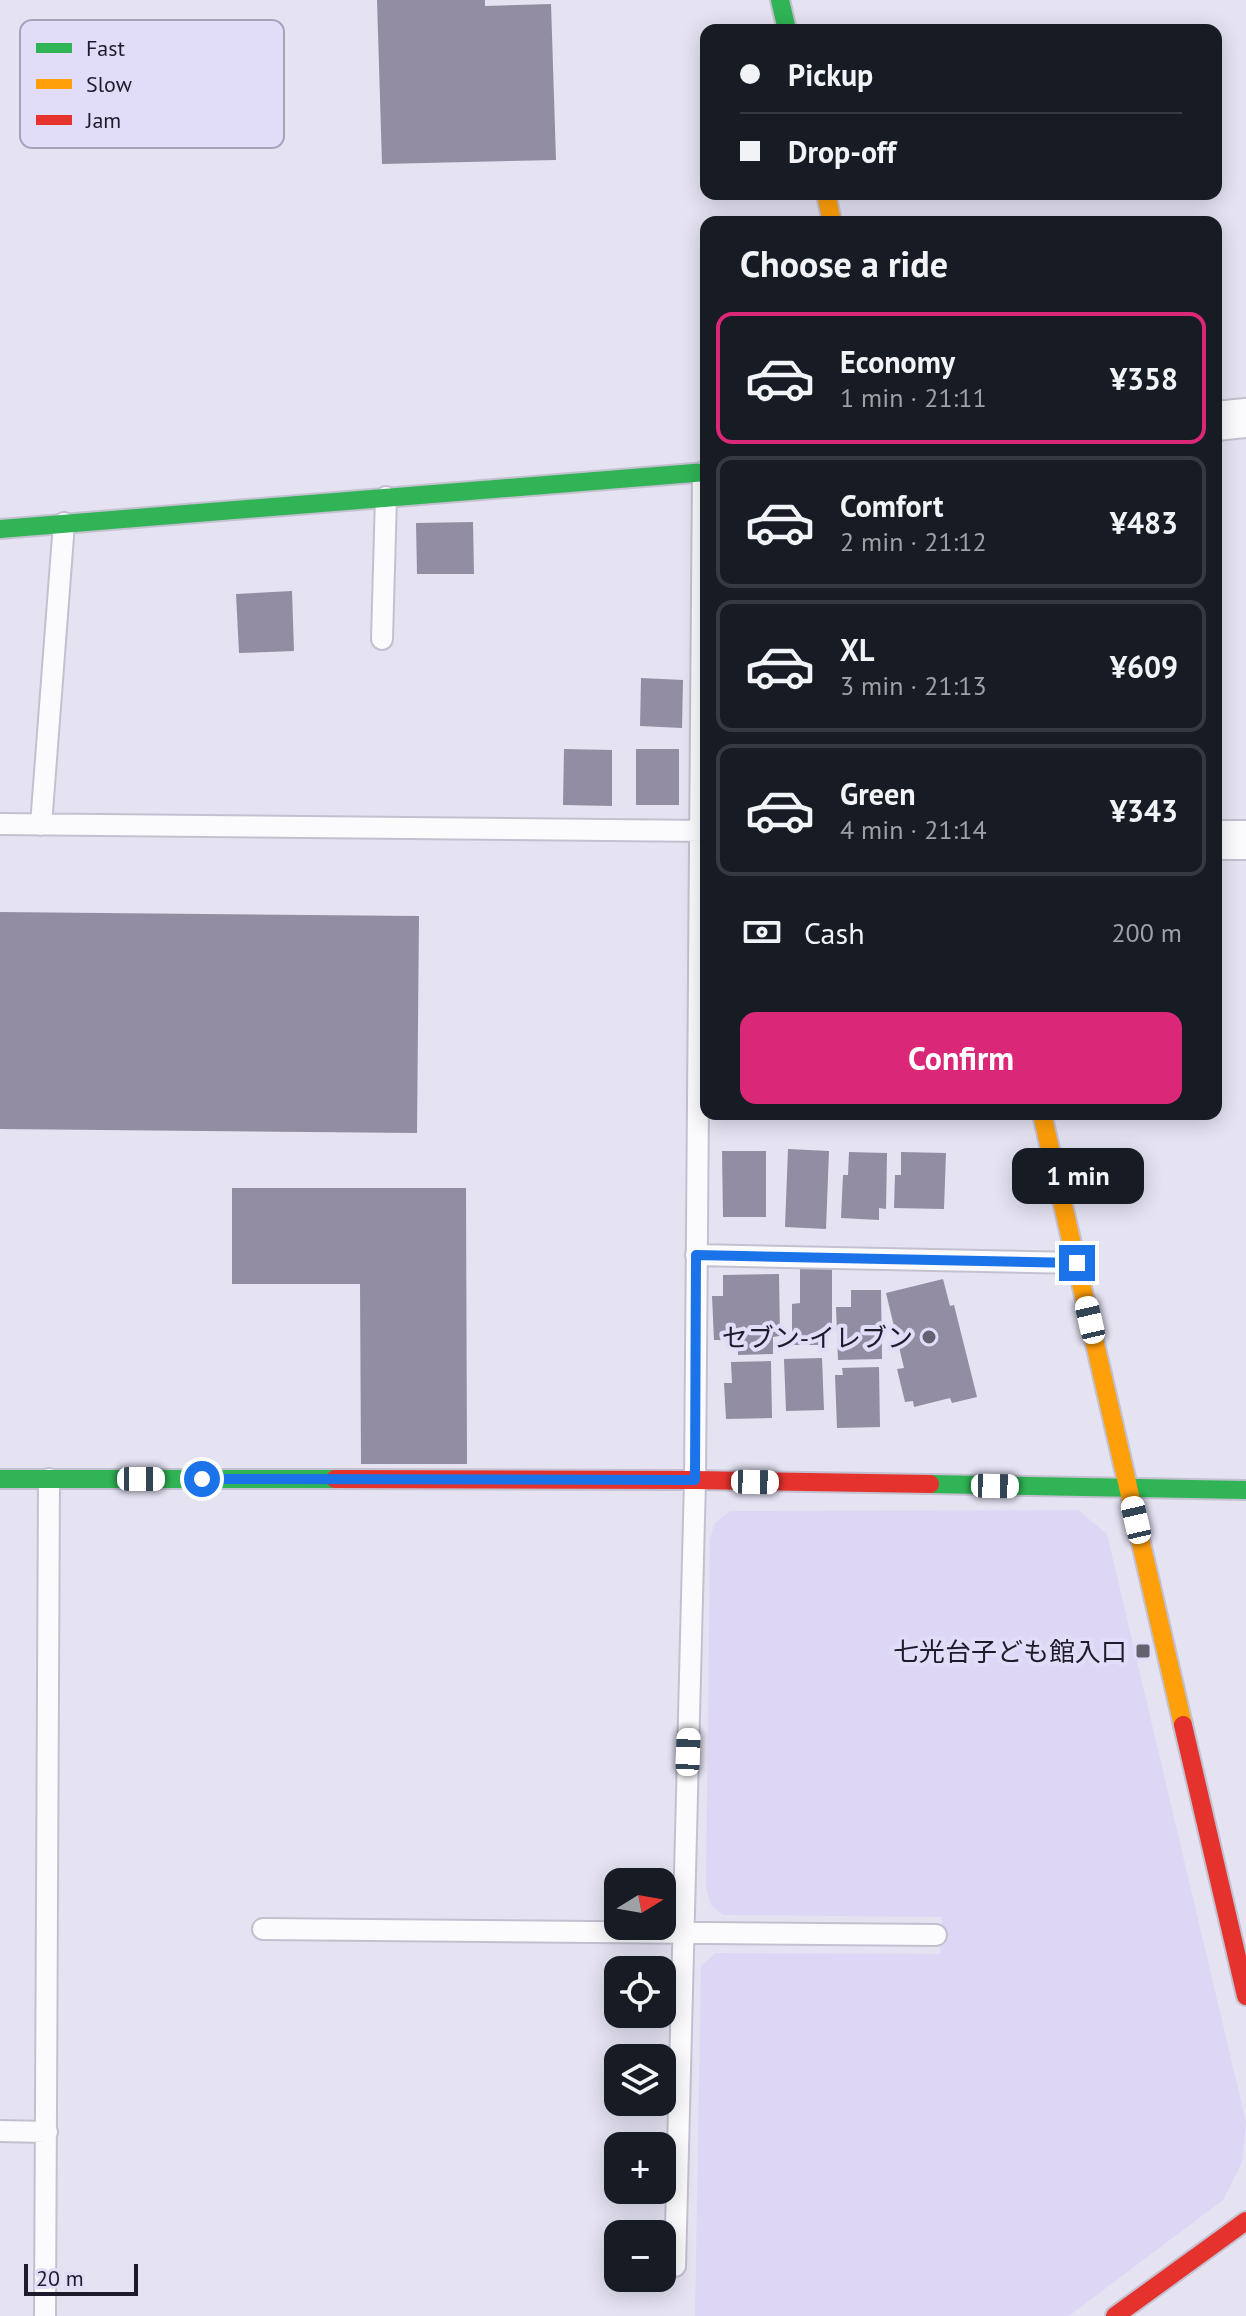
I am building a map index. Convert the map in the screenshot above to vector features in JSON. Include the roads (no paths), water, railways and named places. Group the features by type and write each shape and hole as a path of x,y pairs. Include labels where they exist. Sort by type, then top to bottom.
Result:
{"street":[{"path":"780,0 786,24"},
{"path":"1222,420 1246,418"},
{"path":"0,529 700,472"},
{"path":"1222,840 1246,840"},
{"path":"1043,1120 1246,1996"},
{"path":"0,1479 695,1480 1246,1490"},
{"path":"1115,2316 1246,2221"}],"lane":[{"path":"382,639 386,497"},
{"path":"41,825 64,523"},
{"path":"0,824 700,831"},
{"path":"676,2224 695,1480 700,1013"},
{"path":"696,1255 1077,1263"},
{"path":"45,2316 49,1479"},
{"path":"263,1929 936,1935"},
{"path":"0,2131 47,2132"}],"place":[{"name":"セブン-イレブン","path":"929,1337"},
{"name":"七光台子ども館入口","path":"1143,1651"}]}
